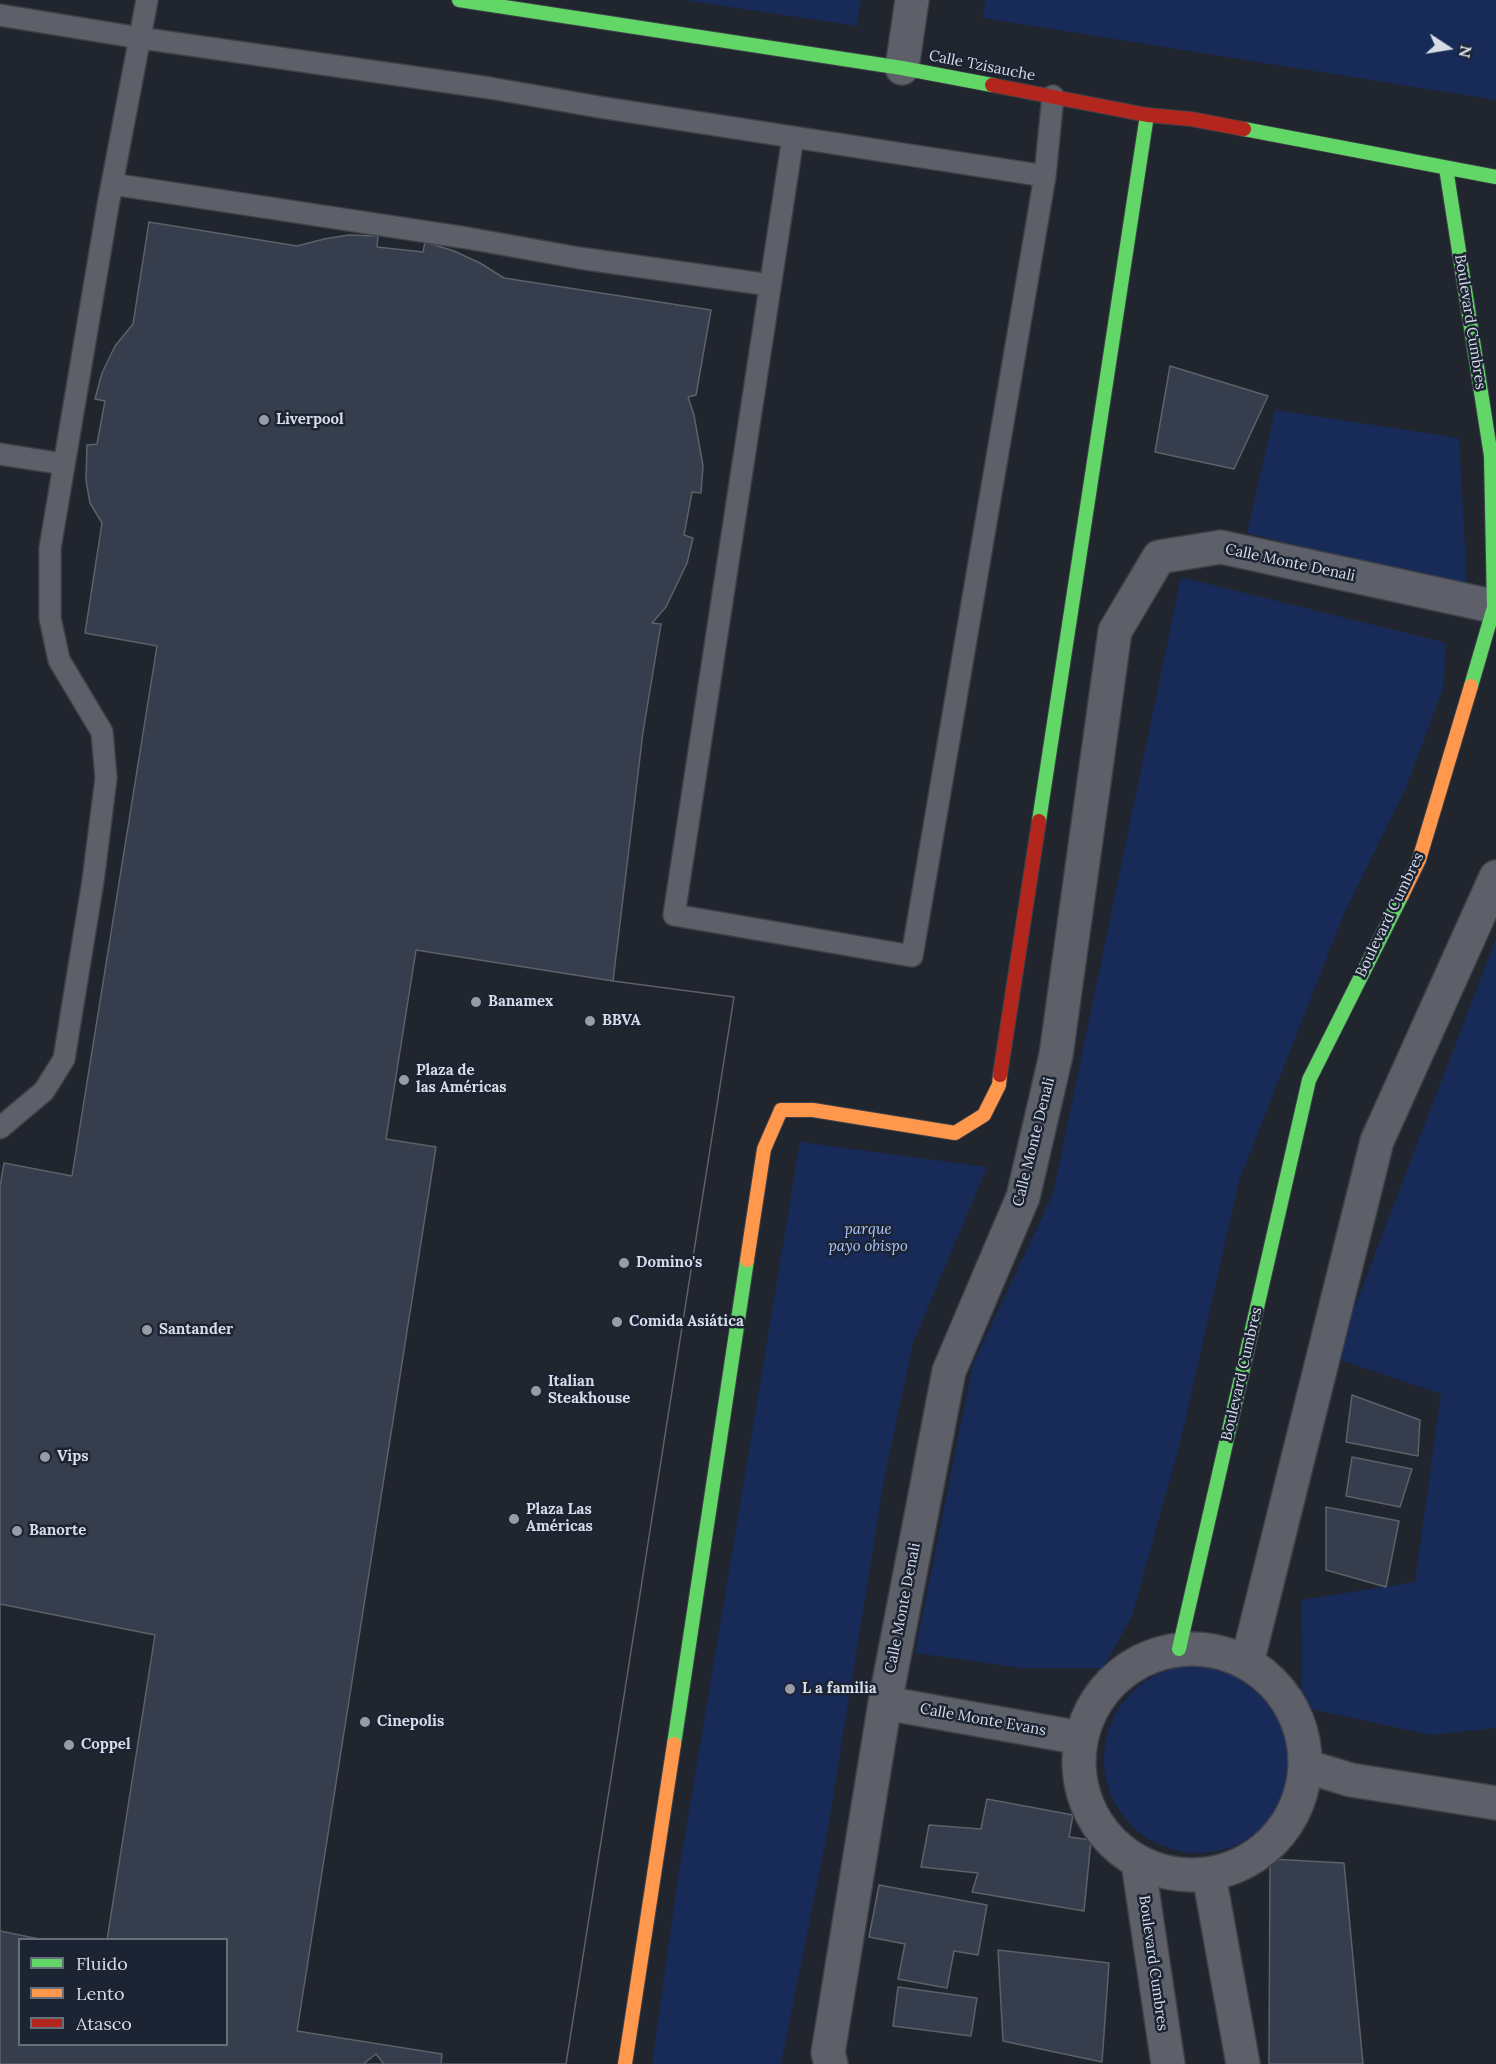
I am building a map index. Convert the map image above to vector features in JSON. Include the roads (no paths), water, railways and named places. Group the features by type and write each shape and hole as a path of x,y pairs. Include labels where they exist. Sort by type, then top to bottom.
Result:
{"street":[{"name":"Calle Tzisauche","path":"459,0 902,68 1148,114 1191,119 1496,177"},
{"path":"902,68 912,0"},
{"path":"625,2064 764,1149 781,1110 813,1110 955,1133 984,1115 999,1085 1148,114"},
{"name":"Boulevard Cumbres","path":"1179,1649 1309,1080 1419,860 1495,607 1491,456 1446,168"},
{"name":"Calle Monte Denali","path":"828,2060 885,1703 949,1371 1023,1197 1056,1054 1115,631 1159,557 1221,547 1495,607"},
{"path":"1248,1663 1377,1141 1496,877"},
{"path":"1197,1648 1223,1652 1248,1663 1270,1679 1288,1702 1300,1728 1305,1766 1297,1804 1276,1837 1246,1862 1209,1875 1173,1874 1138,1862 1109,1840 1088,1810 1079,1775 1081,1738 1092,1708 1111,1682 1136,1663 1165,1651 1197,1648"},
{"name":"Calle Monte Evans","path":"885,1703 1081,1738"},
{"path":"1305,1766 1351,1780 1496,1803"},
{"name":"Boulevard Cumbres","path":"1138,1862 1168,2064"},
{"path":"1209,1875 1243,2064"}],"lane":[{"path":"0,1128 44,1090 64,1059 93,882 106,778 102,732 59,660 50,618 50,548 112,184 147,0"},
{"path":"0,15 140,38 490,88 1045,176"},
{"path":"793,137 674,915 912,956 1045,176 1053,96"},
{"path":"112,184 467,238 579,258 770,285"},
{"path":"0,454 64,464"}],"place":[{"name":"Liverpool","path":"264,420"},
{"name":"Banamex","path":"476,1002"},
{"name":"BBVA","path":"590,1021"},
{"name":"Plaza de las Américas","path":"404,1080"},
{"name":"Domino's","path":"624,1263"},
{"name":"Comida Asiática","path":"617,1322"},
{"name":"Santander","path":"147,1330"},
{"name":"Italian Steakhouse","path":"536,1391"},
{"name":"Vips","path":"45,1457"},
{"name":"Plaza Las Américas","path":"514,1519"},
{"name":"Banorte","path":"17,1531"},
{"name":"L a familia","path":"790,1689"},
{"name":"Cinepolis","path":"365,1722"},
{"name":"Coppel","path":"69,1745"}],"park label":[{"name":"parque payo obispo","path":"868,1238"}]}
